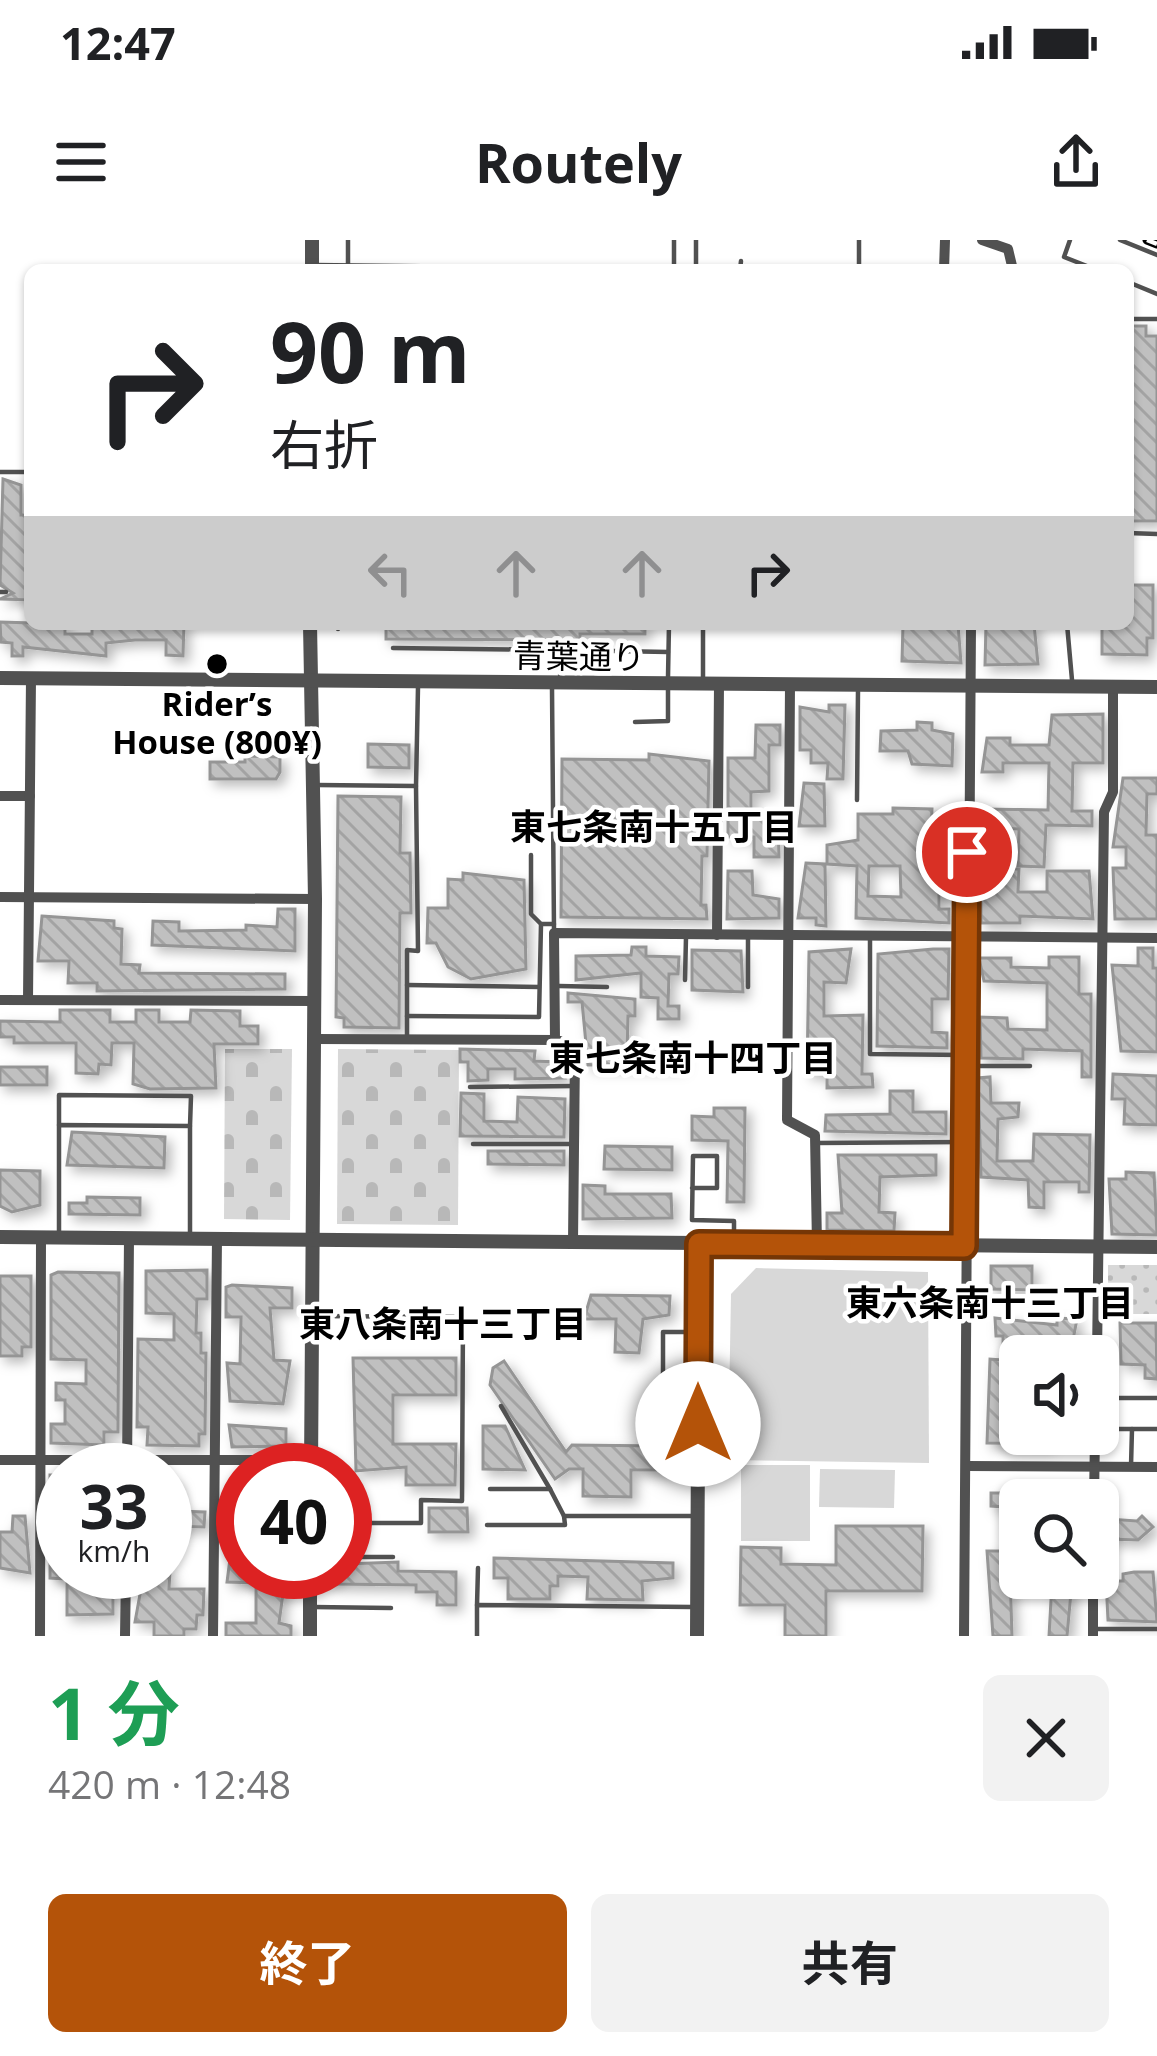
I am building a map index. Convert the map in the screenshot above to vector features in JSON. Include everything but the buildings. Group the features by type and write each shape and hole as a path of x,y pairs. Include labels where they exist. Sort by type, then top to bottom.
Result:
{"street":[{"path":"982,240 1008,249 1012,264"},
{"path":"310,630 315,899 311,1443"},
{"path":"964,1636 971,630"},
{"name":"青葉通り","path":"0,678 1157,687"},
{"path":"28,1000 31,678"},
{"path":"711,684 717,935"},
{"path":"790,684 787,1120 815,1135 817,1245"},
{"path":"1098,1335 1104,812 1112,793 1113,686"},
{"path":"0,796 30,796"},
{"path":"0,897 315,899"},
{"path":"555,1040 554,929 686,935 1157,938"},
{"path":"0,1000 314,1001"},
{"path":"314,1039 569,1042 575,1052 573,1242"},
{"path":"0,1237 1157,1247"},
{"path":"41,1238 43,1443"},
{"path":"127,1443 129,1238"},
{"path":"213,1636 217,1238"},
{"path":"697,1636 699,1244"},
{"path":"1094,1455 1094,1479"},
{"path":"0,1460 36,1461"},
{"path":"192,1463 215,1462"},
{"path":"965,1466 1157,1467"},
{"path":"40,1636 41,1599"},
{"path":"125,1636 126,1599"},
{"path":"310,1599 310,1636"},
{"path":"1093,1599 1093,1632"}],"lane":[{"path":"1070,240 1064,257 1082,264"},
{"path":"1120,240 1157,255"},
{"path":"634,722 668,722 669,630"},
{"path":"704,630 711,684"},
{"path":"1067,630 1072,686"},
{"path":"393,648 668,652"},
{"path":"531,855 531,914 554,929 556,682 561,650"},
{"path":"407,1039 407,950 418,951 418,681"},
{"path":"857,800 858,684"},
{"path":"313,785 416,786"},
{"path":"407,1016 539,1017 541,924"},
{"path":"685,980 686,935"},
{"path":"748,935 748,987"},
{"path":"870,936 870,1054 1030,1066"},
{"path":"407,986 539,987"},
{"path":"555,986 607,987"},
{"path":"470,1087 575,1087"},
{"path":"59,1238 59,1095 191,1096 190,1238"},
{"path":"59,1125 190,1126"},
{"path":"815,1143 964,1142"},
{"path":"473,1144 574,1144"},
{"path":"692,1188 717,1188 718,1156 693,1156 692,1188 692,1220 734,1221 734,1244"},
{"path":"312,1316 463,1317 462,1501 421,1500 421,1523 372,1523"},
{"path":"663,1385 663,1332 699,1333"},
{"path":"1119,1398 1157,1398"},
{"path":"487,1525 565,1526 550,1489 501,1406"},
{"path":"1119,1429 1157,1430"},
{"path":"1131,1467 1132,1430"},
{"path":"490,1490 550,1489"},
{"path":"564,1516 698,1516"},
{"path":"372,1557 393,1557"},
{"path":"477,1636 478,1568"},
{"path":"477,1606 697,1606"},
{"path":"310,1607 392,1608"},
{"path":"1093,1632 1157,1629"}],"green space":[{"path":"225,1049 292,1049 290,1220 224,1219"},
{"path":"338,1049 459,1050 458,1225 337,1224"},
{"path":"1108,1265 1157,1265 1157,1314 1108,1314"},
{"path":"756,1268 928,1272 929,1463 728,1460 731,1294"},
{"path":"741,1465 810,1465 810,1541 741,1541"},
{"path":"820,1469 895,1470 894,1508 819,1507"}],"railway":[{"path":"1147,240 1157,244"}],"place":[{"name":"Rider’s House (800¥)","path":"217,664"}],"district":[{"name":"東七条南十五丁目","path":"654,826"},
{"name":"東七条南十四丁目","path":"693,1057"},
{"name":"東六条南十三丁目","path":"990,1302"},
{"name":"東八条南十三丁目","path":"443,1323"}],"route":[{"path":"698,1424 699,1244 964,1246 967,852"}]}
